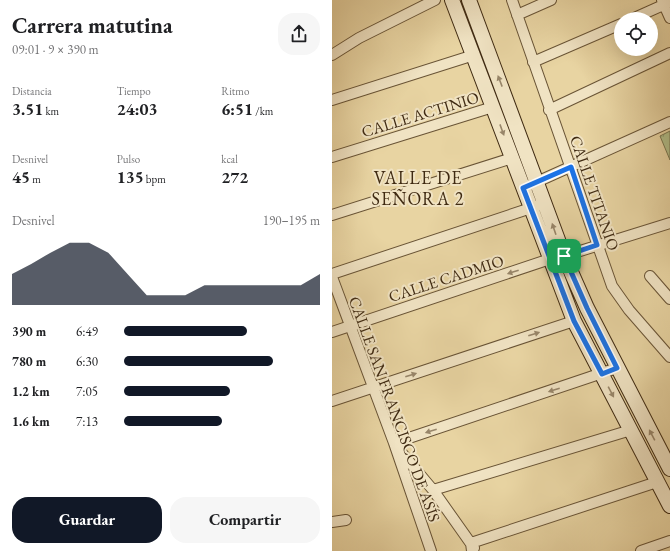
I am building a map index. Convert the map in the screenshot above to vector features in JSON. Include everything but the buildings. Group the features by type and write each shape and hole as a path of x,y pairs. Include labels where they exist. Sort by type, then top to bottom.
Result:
{"street":[{"path":"332,55 360,38 435,0"},
{"path":"452,0 574,321 670,506"},
{"path":"469,0 546,204 564,256 587,308 670,469"},
{"name":"CALLE TITANIO","path":"512,0 549,110 571,167 612,286 619,297 670,356"},
{"path":"517,15 551,0"},
{"path":"646,12 665,2 670,18"},
{"path":"533,62 614,27"},
{"path":"549,110 670,54"},
{"path":"332,100 474,55"},
{"name":"CALLE ACTINIO","path":"332,157 493,108"},
{"path":"523,188 670,122"},
{"path":"332,215 512,158"},
{"path":"332,275 546,204"},
{"path":"564,256 670,223"},
{"name":"CALLE CADMIO","path":"332,332 550,259"},
{"name":"CALLE SAN FRANCISCO DE ASÍS","path":"332,275 374,387 431,551"},
{"path":"650,276 670,299"},
{"path":"332,401 574,321"},
{"path":"617,368 394,443 433,490 473,548 657,482"},
{"path":"433,490 631,430"},
{"path":"332,522 346,520"},
{"path":"641,551 670,541"}],"green space":[{"path":"670,131 670,160 660,136"}],"district":[{"name":"VALLE DE SEÑORA 2","path":"418,188"}],"route":[{"path":"571,167 597,245 564,256 587,308 617,368 602,374 574,321 523,188 571,167"}]}
